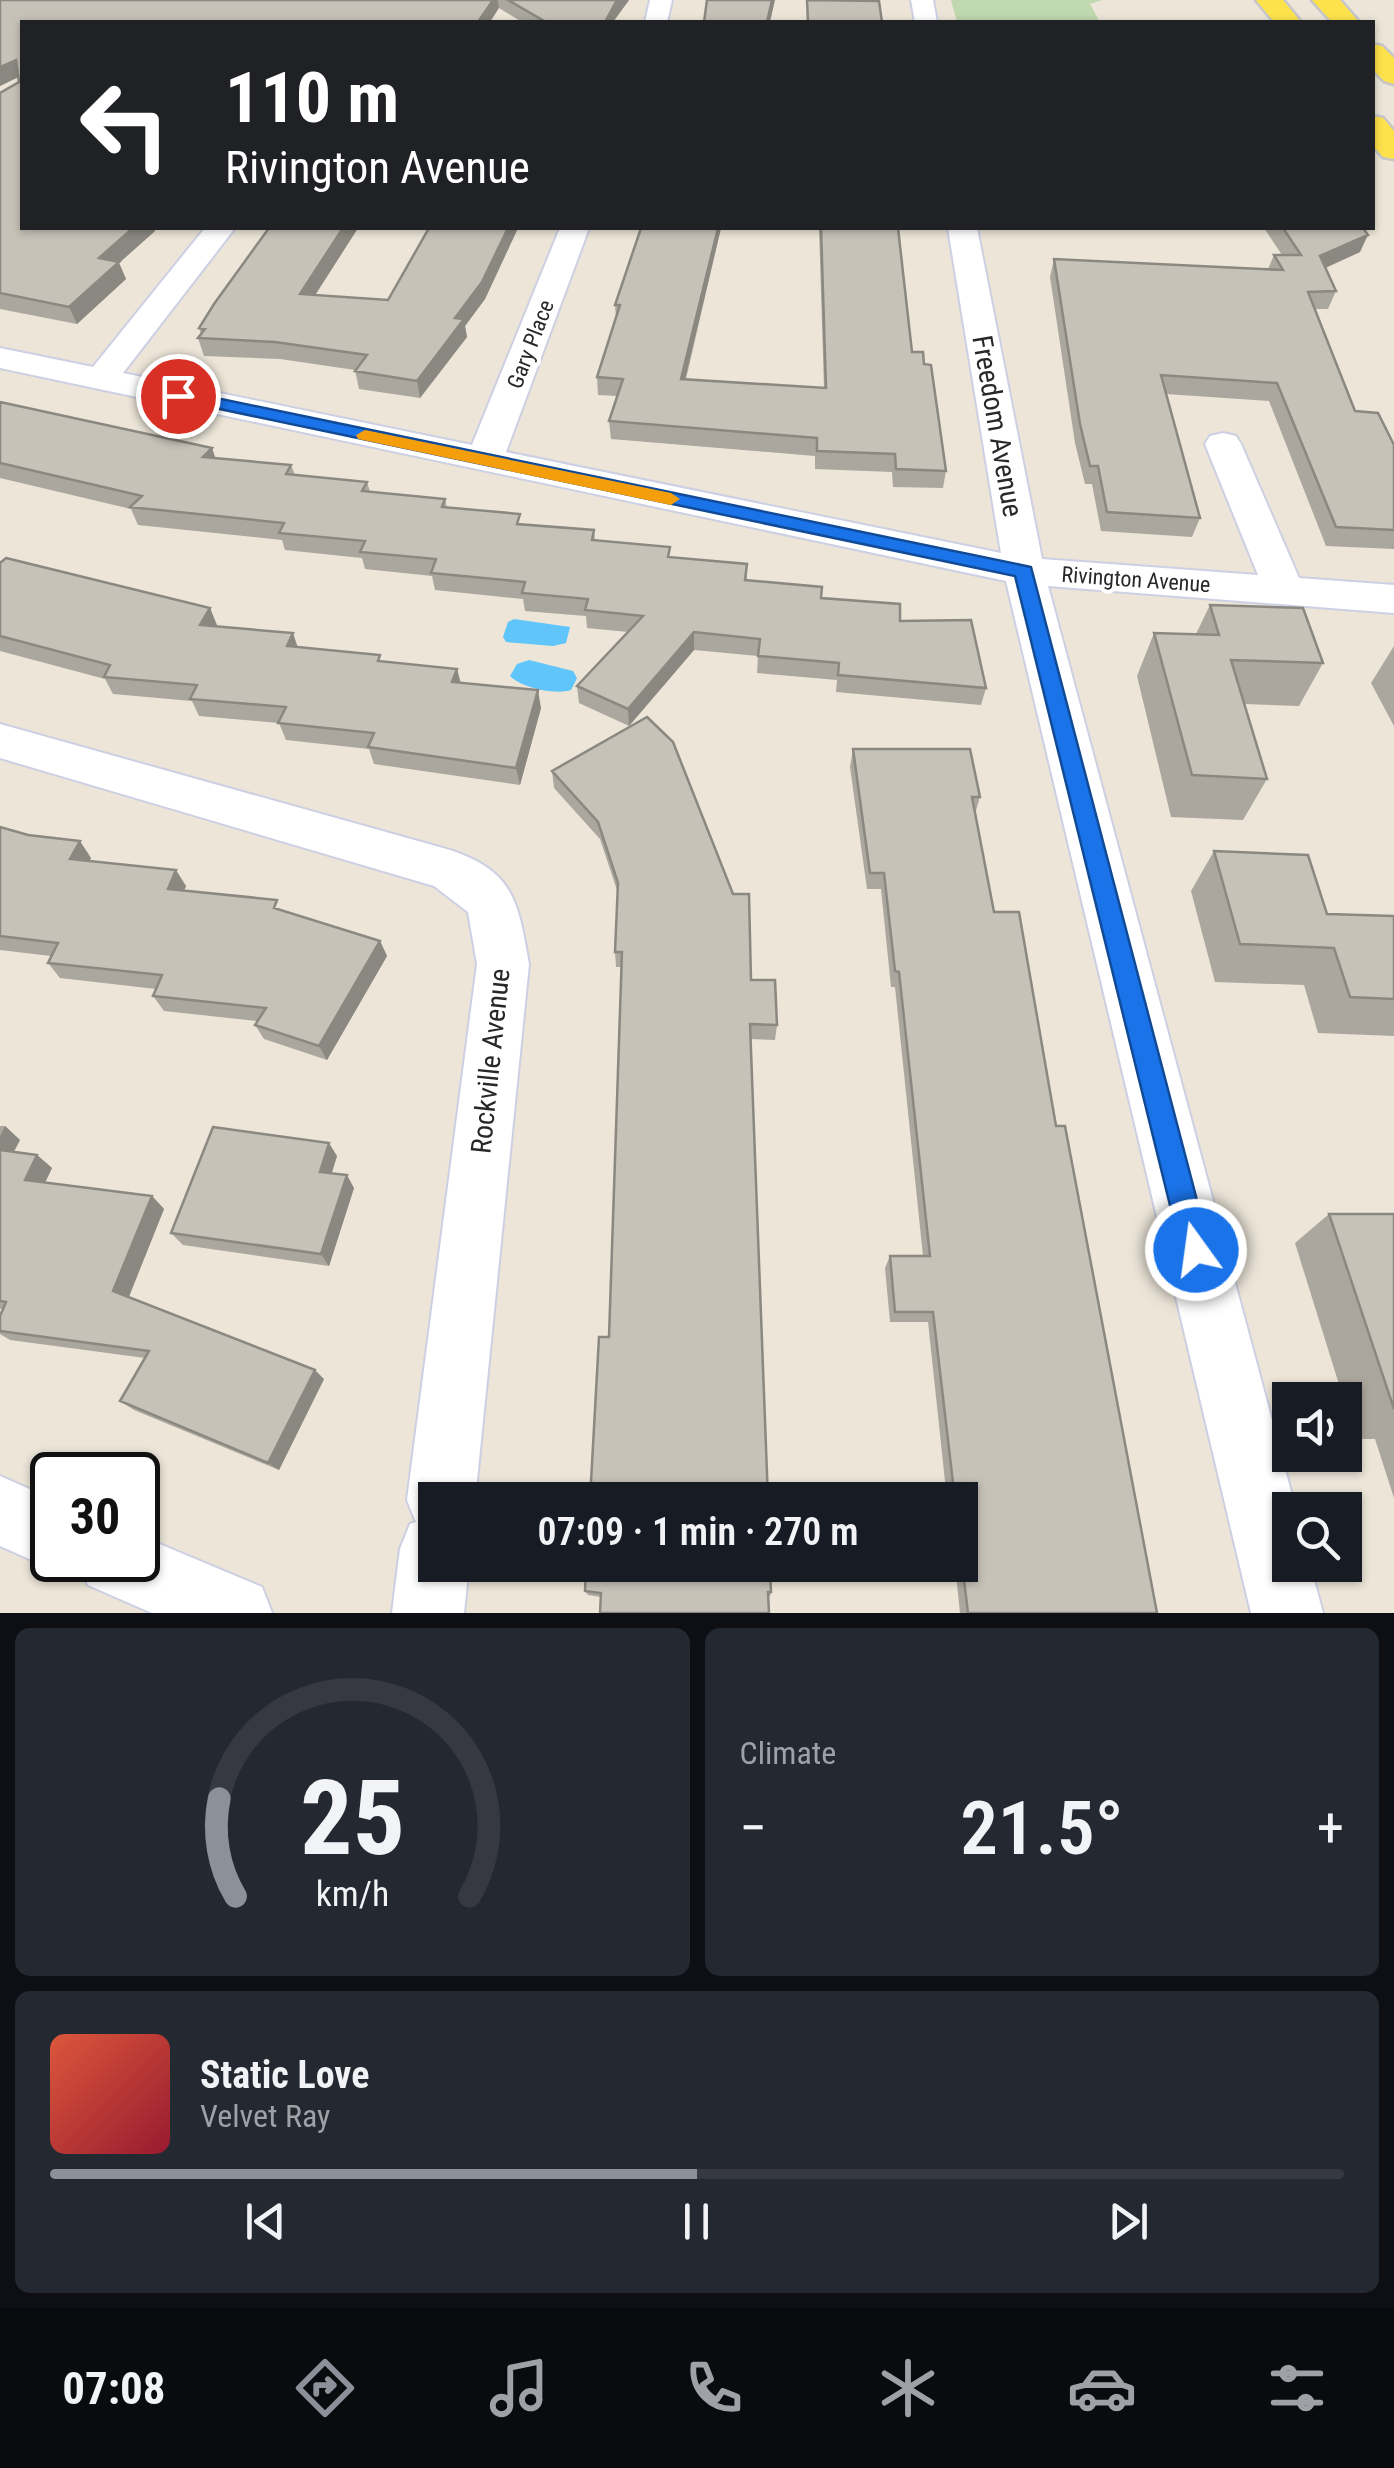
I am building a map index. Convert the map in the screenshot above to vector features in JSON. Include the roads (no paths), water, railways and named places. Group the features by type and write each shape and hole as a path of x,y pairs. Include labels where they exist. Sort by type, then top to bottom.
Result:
{"main road":[{"path":"1269,0 1286,20"},
{"path":"1325,0 1344,20"},
{"path":"1375,55 1394,75"},
{"path":"1375,128 1394,150"}],"street":[{"path":"102,379 218,230"},
{"name":"Gary Place","path":"484,460 575,230"},
{"name":"Freedom Avenue","path":"962,230 1024,572 1287,1613"},
{"name":"Rivington Avenue","path":"0,358 1024,572 1394,599"},
{"path":"1223,444 1284,590"},
{"name":"Rockville Avenue","path":"0,742 450,870 492,902 503,964 443,1482"},
{"path":"0,1512 30,1525"},
{"path":"160,1581 236,1613"},
{"path":"428,1613 431,1582"}],"water":[{"path":"514,619 570,627 566,643 553,646 506,642 503,637 508,622"},
{"path":"529,660 573,671 577,678 571,690 539,689 510,676 517,664"}]}
